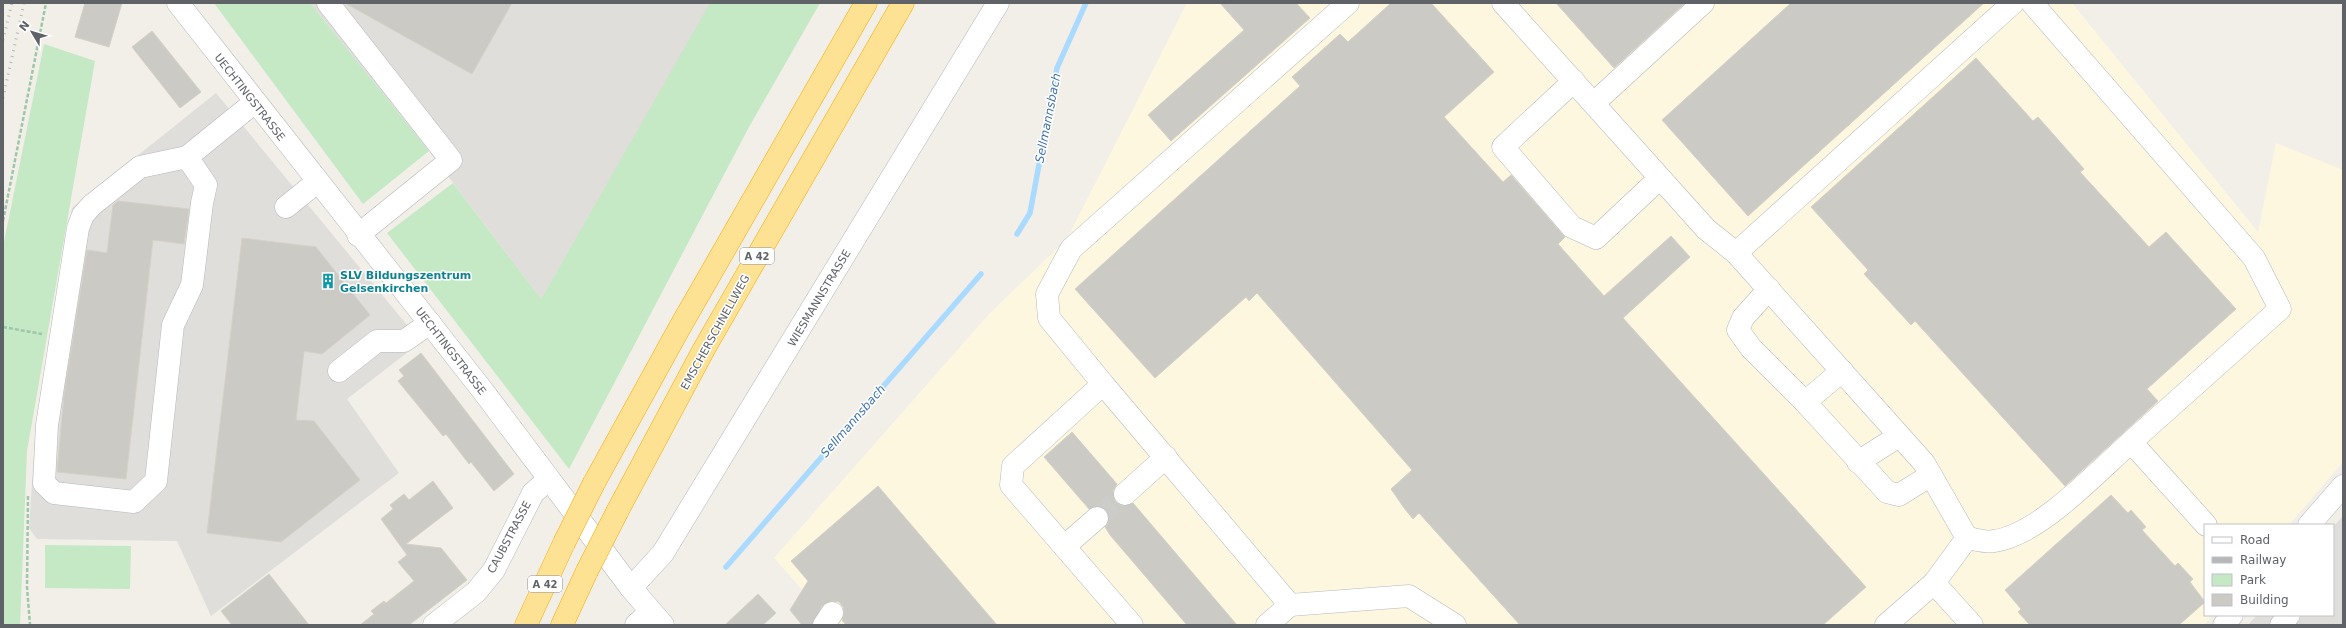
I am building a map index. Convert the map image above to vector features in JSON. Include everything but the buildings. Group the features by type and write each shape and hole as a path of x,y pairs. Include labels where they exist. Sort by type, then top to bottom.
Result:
{"highway":[{"name":"A 42","path":"526,625 594,483 680,327 866,3"},
{"name":"EMSCHERSCHNELLWEG","path":"562,625 617,512 704,349 903,3"}],"street":[{"name":"UECHTINGSTRASSE","path":"178,3 358,235 430,323 631,588 650,621"},
{"path":"328,3 450,160 358,235"},
{"name":"WIESMANNSTRASSE","path":"631,588 663,553 998,3"},
{"path":"1290,605 1048,318 1047,294 1071,249 1348,3"},
{"path":"1503,3 1706,229 1736,253 1899,436 1931,475 1967,538"},
{"path":"1594,103 1703,3"},
{"path":"1736,253 2013,3"},
{"path":"1967,538 1993,542 2014,537 2038,524 2280,309 2254,258 2032,3"},
{"path":"1574,81 1503,147 1572,227 1596,238 1660,178"},
{"path":"187,157 206,185 202,203 192,285 173,325 156,482 134,502 54,493 44,483 47,425 78,228 83,215 92,205 140,166 187,157 254,102"},
{"path":"286,207 317,182"},
{"path":"1769,290 1743,318 1738,330 1752,348 1805,402 1858,462 1887,492 1899,496 1931,475"},
{"path":"339,371 377,341 404,341 430,323"},
{"path":"1805,402 1842,371"},
{"path":"1104,384 1013,466 1011,485 1132,625"},
{"path":"1858,462 1899,436"},
{"path":"2131,442 2205,524"},
{"path":"1125,494 1166,457"},
{"name":"CAUBSTRASSE","path":"434,625 476,592 494,570 533,493 548,480"},
{"path":"2310,524 2343,486"},
{"path":"1064,546 1097,518"},
{"path":"1886,625 1934,583 1967,538"},
{"path":"1934,583 1972,625"},
{"path":"1267,625 1290,605 1409,596 1455,625"},
{"path":"2224,625 2231,616"},
{"path":"2281,625 2288,616"}],"path":[{"path":"3,221 46,3"}],"shaded area":[{"path":"310,3 711,3 541,299 429,151"},
{"path":"1187,3 2072,3 2258,232 2276,143 2343,170 2343,462 2290,524 2204,524 2204,616 2212,616 2204,625 829,625 823,613 774,558 990,313 1067,239"},
{"path":"216,93 421,342 347,399 399,473 211,616 177,541 37,539 29,528 36,422 72,208"},
{"path":"2343,516 2343,625 2248,625 2256,616 2334,616 2334,526"}],"green space":[{"path":"214,3 310,3 429,151 363,204"},
{"path":"710,3 820,3 749,127 569,469 387,233 453,183 541,299"},
{"path":"44,44 95,61 27,451 20,625 3,625 3,247"},
{"path":"45,545 131,546 130,589 45,588"}],"waterway":[{"name":"Sellmannsbach","path":"1017,234 1030,213 1057,68 1086,3"},
{"name":"Sellmannsbach","path":"726,567 981,274"}],"tunnel":[{"path":"1097,518 1125,494"}],"railway":[{"path":"3,40 12,3"},
{"path":"3,98 24,3"}],"place":[{"name":"SLV Bildungszentrum Gelsenkirchen","path":"328,281"}]}
